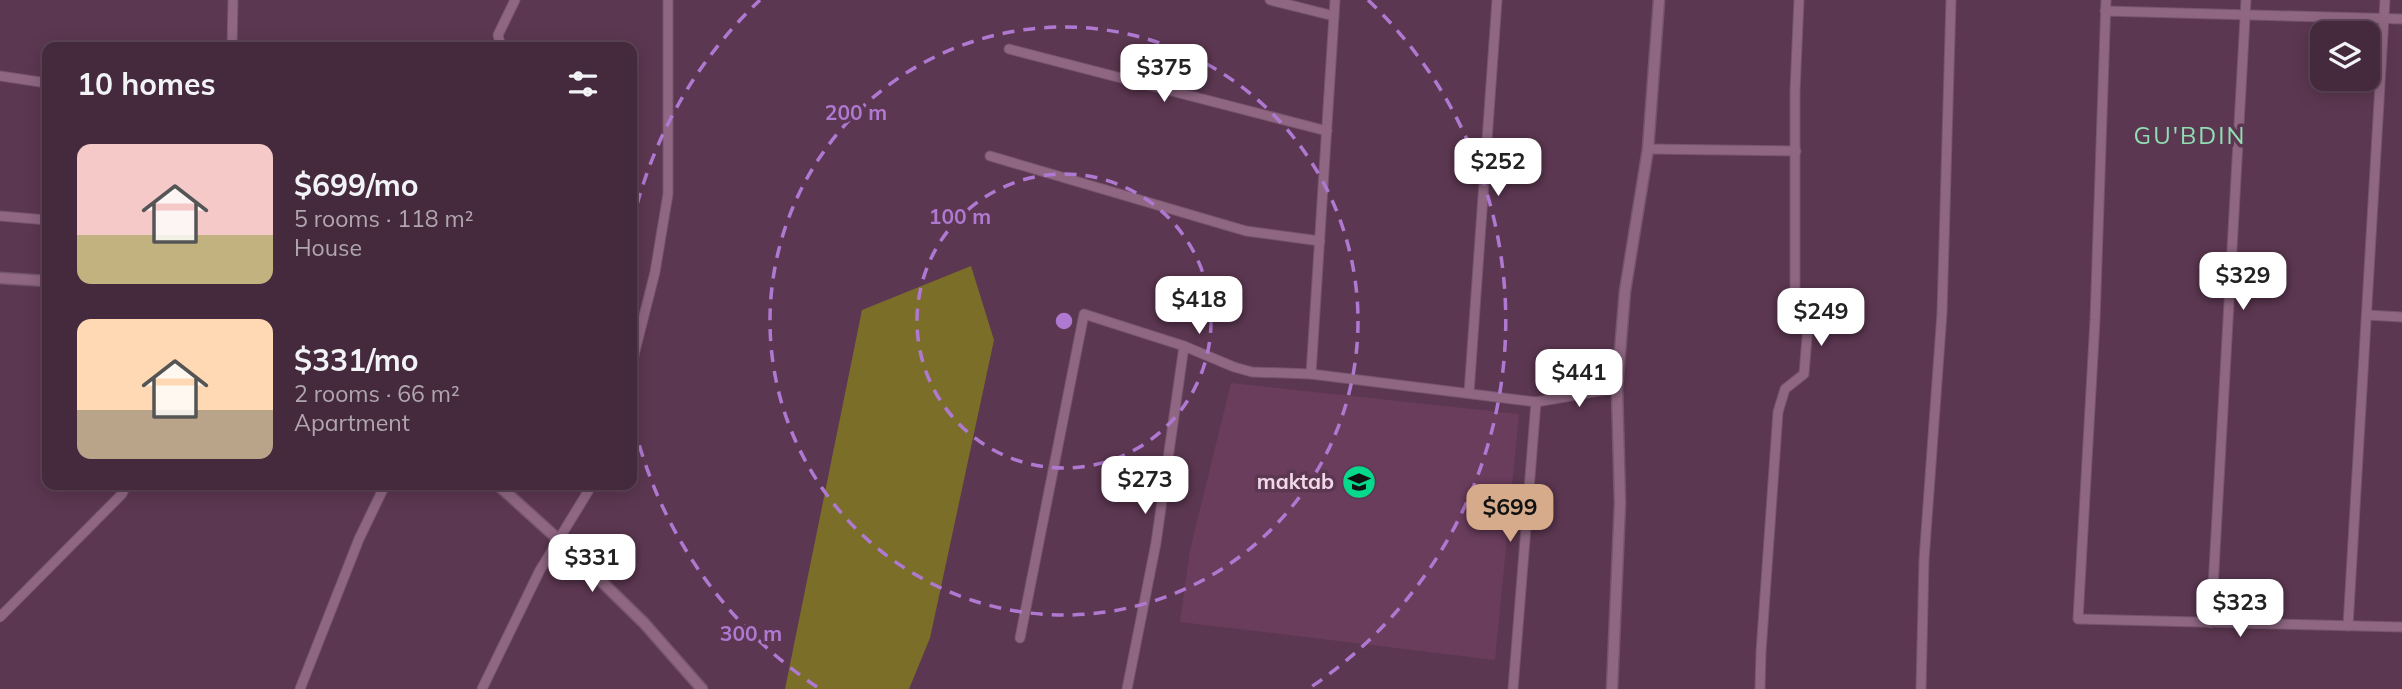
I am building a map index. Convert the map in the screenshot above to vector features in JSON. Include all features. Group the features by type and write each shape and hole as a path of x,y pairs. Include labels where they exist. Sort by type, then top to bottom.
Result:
{"street":[{"path":"232,42 233,0"},
{"path":"500,42 498,35 515,0"},
{"path":"637,343 655,272 668,194 668,0"},
{"path":"1270,0 1334,16"},
{"path":"1311,374 1335,0"},
{"path":"1469,393 1497,0"},
{"path":"1612,689 1620,503 1617,388 1625,291 1648,149 1659,0"},
{"path":"1760,689 1778,412 1785,389 1804,374 1808,325 1795,302 1795,91 1799,0"},
{"path":"1922,689 1924,560 1942,313 1951,0"},
{"path":"2106,0 2095,320 2078,620 2402,627"},
{"path":"2211,624 2246,0"},
{"path":"2348,626 2385,0"},
{"path":"2105,11 2402,19"},
{"path":"1009,49 1327,131"},
{"path":"0,76 42,82"},
{"path":"1648,149 1796,151"},
{"path":"990,156 1247,231 1320,242"},
{"path":"0,216 42,220"},
{"path":"0,278 42,281"},
{"path":"1020,638 1084,314 1184,346 1252,372 1311,374 1536,402 1617,388"},
{"path":"2367,315 2402,317"},
{"path":"1127,689 1156,544 1184,346"},
{"path":"1513,689 1536,402"},
{"path":"0,617 124,490"},
{"path":"300,689 359,539 383,490"},
{"path":"504,490 644,623 702,689"},
{"path":"482,689 540,570 589,490"}],"shaded area":[{"path":"971,266 994,340 930,638 909,689 785,689 862,310"},
{"name":"maktab","path":"1231,383 1519,414 1495,660 1180,622 1190,550"}],"place":[{"name":"maktab","path":"1359,482"}],"district":[{"name":"GU'BDIN","path":"2190,136"}]}
